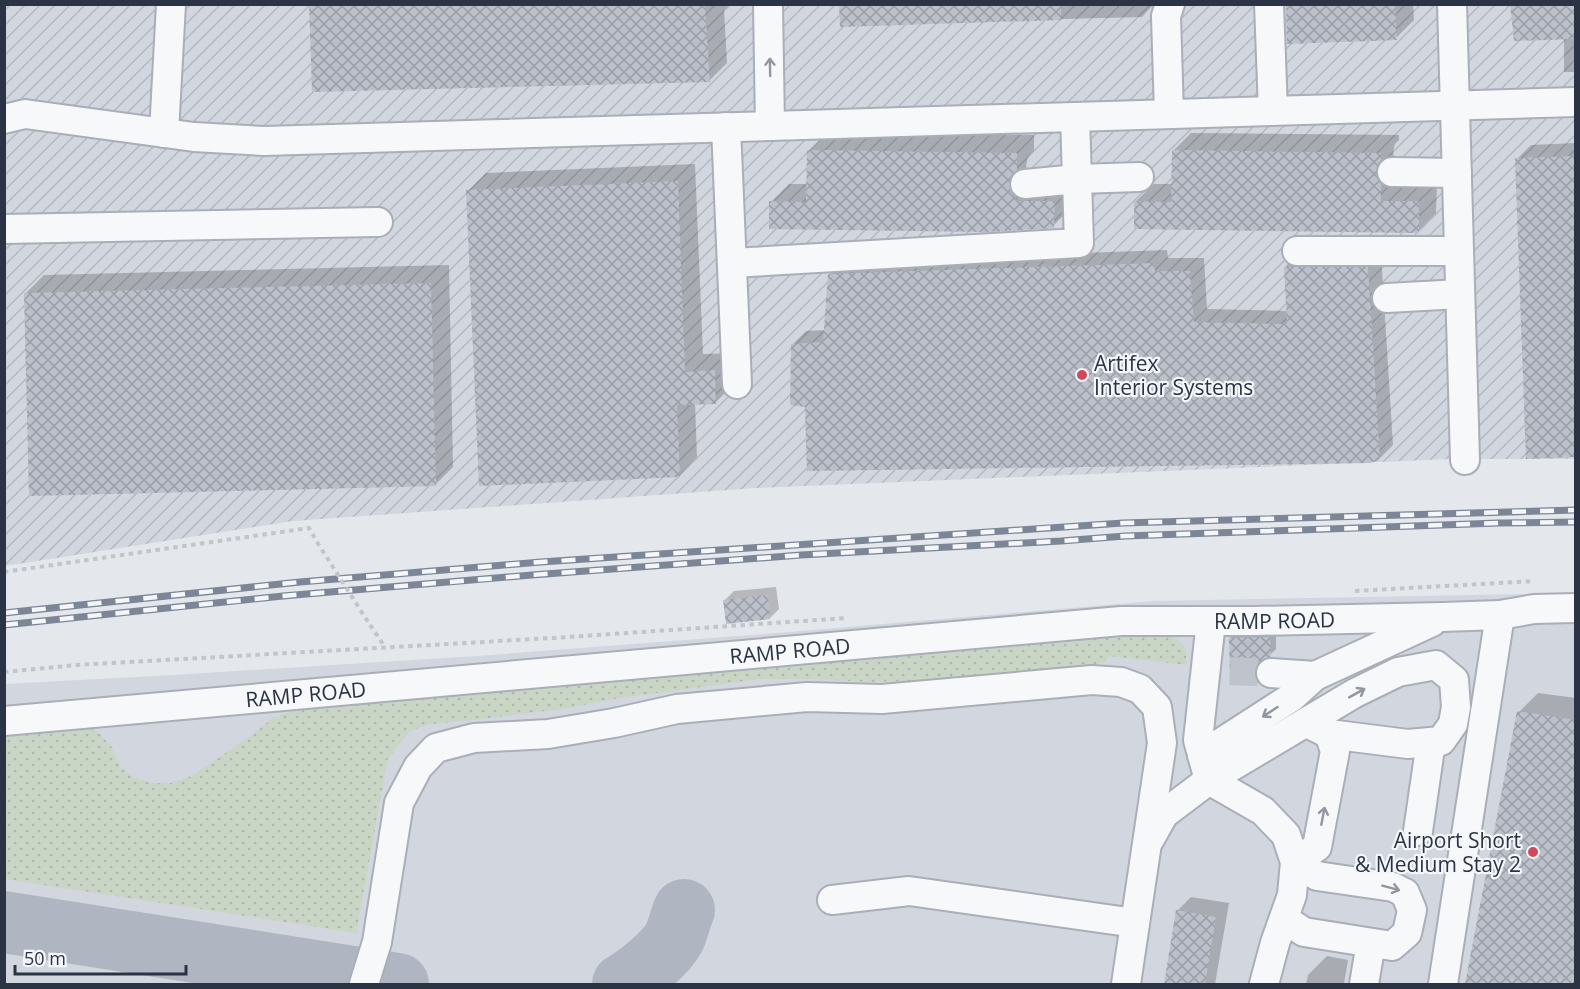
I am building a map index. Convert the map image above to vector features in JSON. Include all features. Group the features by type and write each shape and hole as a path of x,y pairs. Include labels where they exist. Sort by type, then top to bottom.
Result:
{"lane":[{"path":"164,133 171,4"},
{"path":"768,4 770,126"},
{"path":"1169,114 1166,16 1170,4"},
{"path":"1269,4 1273,111"},
{"path":"1452,4 1465,460"},
{"path":"4,119 25,114 194,137 264,141 1575,102"},
{"path":"732,263 1079,243 1075,117"},
{"path":"726,127 737,384"},
{"path":"1392,172 1457,173"},
{"path":"1025,184 1077,179 1139,177"},
{"path":"4,229 378,222"},
{"path":"1297,251 1459,251"},
{"path":"1388,298 1460,294"},
{"name":"RAMP ROAD","path":"4,721 1121,621 1442,617 1500,615 1534,609 1575,608"},
{"path":"1443,984 1500,615"},
{"path":"1147,842 1164,814 1205,768 1315,676 1442,617"},
{"path":"1211,621 1217,671 1198,740 1205,768 1263,811 1286,835 1295,862 1292,895 1264,984"},
{"path":"1205,768 1318,728 1355,693 1398,672 1436,665 1454,680 1456,707 1454,724 1441,741 1408,744 1318,728"},
{"path":"1271,673 1315,676"},
{"path":"364,984 377,942 399,803 418,767 436,748 474,738 548,734 678,709 807,697 882,699 1092,680 1121,682 1140,689 1157,707 1162,743 1126,984"},
{"path":"1295,862 1317,847 1335,751 1318,728"},
{"path":"1418,831 1431,742"},
{"path":"1284,919 1304,932 1392,946 1407,933 1412,910 1405,893 1393,887 1317,876 1295,862"},
{"path":"832,900 909,891 1135,923"},
{"path":"1364,984 1371,942"}],"path":[{"path":"4,572 309,528 385,648 89,664 4,672"}],"shaded area":[{"path":"5,5 1575,5 1575,459 1451,459 756,488 293,521 5,566"},
{"path":"1575,593 1575,984 5,984 5,684 477,656 1153,601"}],"green space":[{"path":"1160,630 1174,636 1185,647 1187,665 1109,656 1104,663 961,680 869,682 760,679 619,698 569,708 429,724 410,731 388,758 356,933 5,879 4,730 81,724 97,731 111,746 120,766 131,776 150,783 171,783 192,776 273,718 296,710"}],"building":[{"path":"309,4 705,4 710,82 312,92"},
{"path":"839,4 1061,4 1061,20 840,27"},
{"path":"1286,4 1395,4 1397,40 1287,44"},
{"path":"1510,4 1575,4 1575,39 1514,41"},
{"path":"807,150 1017,153 1017,170 1010,177 1011,193 1016,201 1055,201 1054,228 986,232 769,229 769,201 806,202"},
{"path":"1172,150 1382,153 1382,159 1376,171 1377,179 1381,184 1381,201 1419,201 1419,233 1134,229 1134,201 1171,202"},
{"path":"1575,156 1575,457 1526,459 1515,158"},
{"path":"678,181 685,372 715,370 716,404 677,405 680,477 479,486 466,190"},
{"name":"Artifex Interior Systems","path":"1154,263 1155,271 1190,271 1194,322 1287,324 1284,267 1368,267 1380,460 1370,463 807,471 805,407 790,405 791,344 823,342 828,274"},
{"path":"431,283 436,486 29,496 24,293"},
{"path":"768,595 770,619 726,624 723,600"},
{"path":"1270,637 1271,657 1258,663 1255,671 1258,683 1230,683 1229,638"},
{"name":"Airport Short & Medium Stay 2","path":"1517,711 1575,720 1575,984 1465,984"},
{"path":"1176,910 1216,917 1205,984 1164,984"}],"taxiway":[{"path":"623,984 651,964 670,944 684,910"},
{"path":"4,922 398,984"}],"tunnel":[{"path":"1230,671 1271,673"}],"railway":[{"path":"4,613 300,582 541,562 1123,523 1576,510"},
{"path":"4,625 283,596 801,555 1125,536 1576,522"}],"place":[{"name":"Artifex Interior Systems","path":"1082,375"},
{"name":"Airport Short & Medium Stay 2","path":"1533,852"}]}
